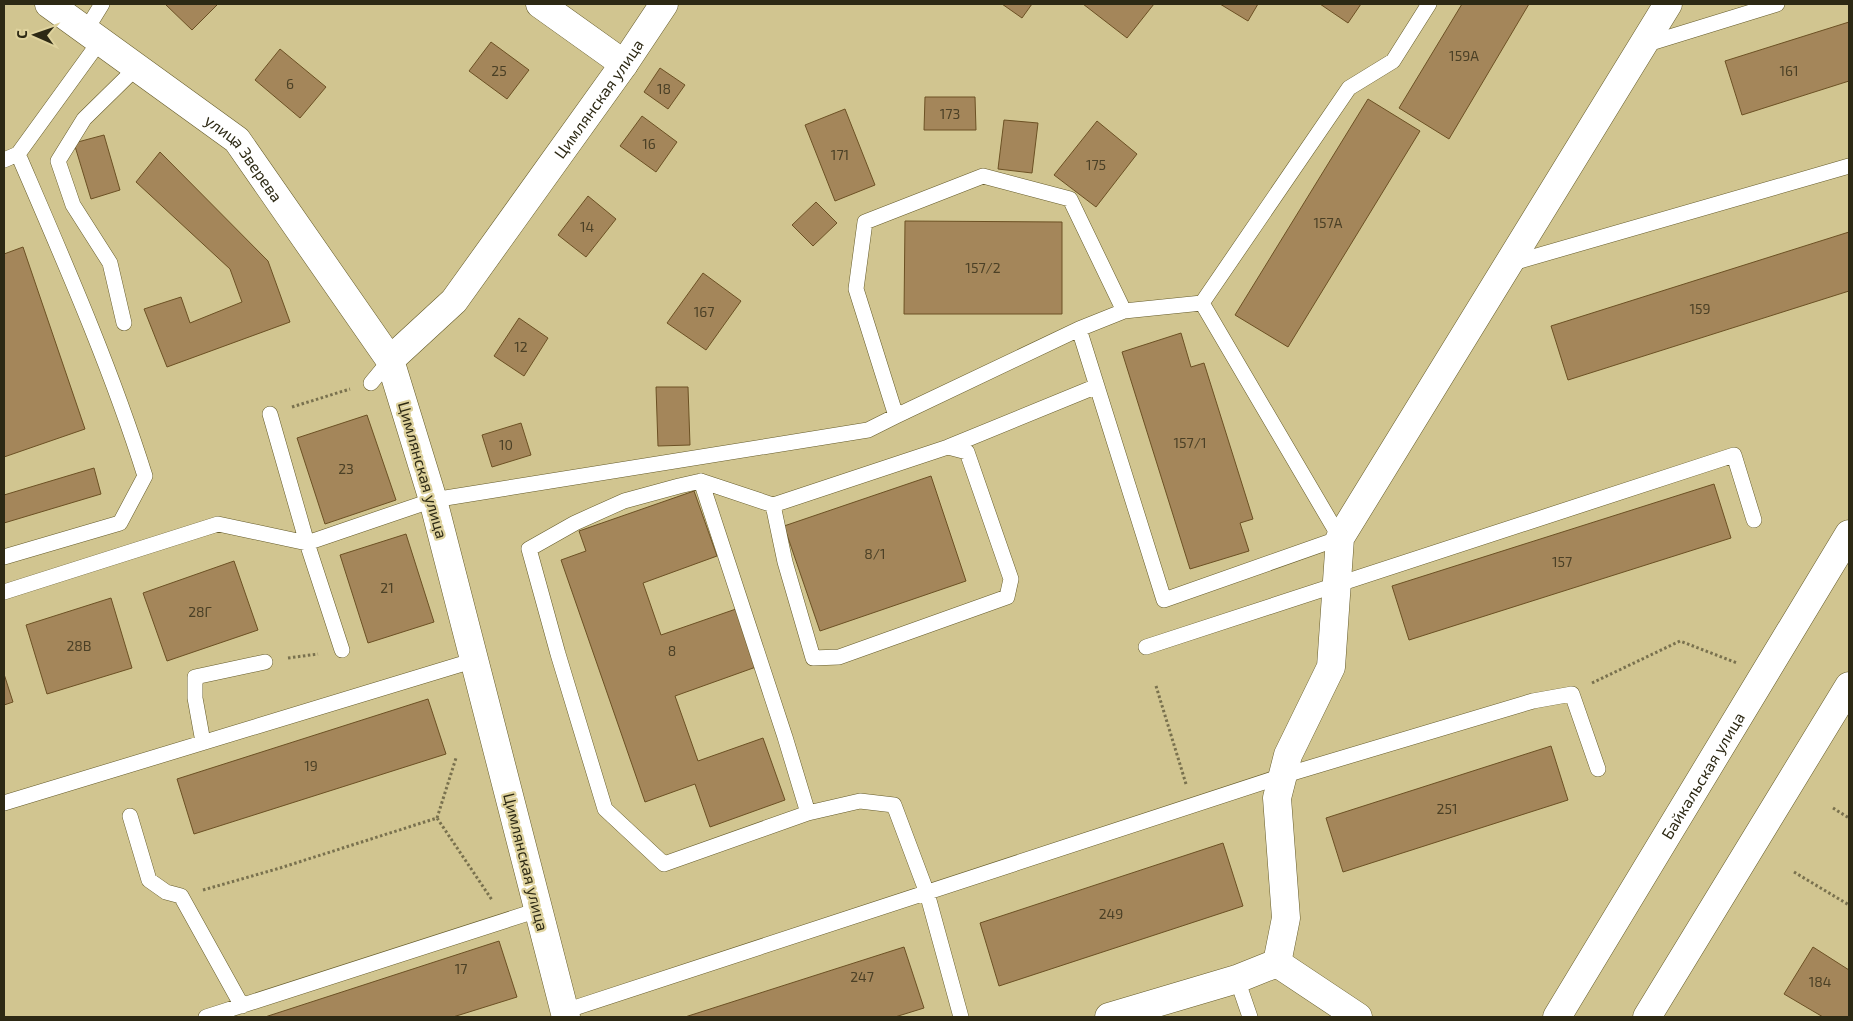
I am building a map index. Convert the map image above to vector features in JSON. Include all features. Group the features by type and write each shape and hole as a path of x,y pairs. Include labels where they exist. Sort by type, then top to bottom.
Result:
{"street":[{"name":"улица Зверева","path":"49,4 237,140 390,360"},
{"path":"540,4 624,64"},
{"name":"Цимлянская улица","path":"566,1014 433,500 390,360 454,301 624,64 664,4"},
{"path":"1277,963 1286,918 1277,798 1288,755 1331,667 1340,538 1668,4"},
{"name":"Байкальская улица","path":"1557,1017 1849,534"},
{"path":"1647,1017 1849,686"},
{"path":"1109,1017 1237,979 1277,963"},
{"path":"1277,963 1358,1017"}],"lane":[{"path":"4,557 120,523 146,476 127,417 86,311 11,157 93,36 102,4"},
{"path":"4,592 218,524 307,543 433,500 868,430 1079,329 1124,311 1202,303 1349,88 1392,61 1429,4"},
{"path":"1643,45 1777,4"},
{"path":"124,323 110,263 73,205 58,161 84,119 137,67"},
{"path":"1508,265 1849,166"},
{"path":"896,416 856,289 865,222 982,176 1070,200 1124,311"},
{"path":"1079,329 1164,600 1340,538 1202,303"},
{"path":"371,383 390,360"},
{"path":"961,1017 927,892 894,805 860,801 808,813 664,864 605,809 558,654 529,549 576,523 624,501 701,481 772,505 948,447 1097,386"},
{"path":"270,414 307,543 342,650"},
{"path":"772,505 785,562 813,658 839,657 1007,597 1011,579 967,452 948,447"},
{"path":"1146,647 1734,455 1754,520"},
{"path":"701,481 808,813"},
{"path":"4,803 475,660"},
{"path":"203,742 195,698 195,677 265,662"},
{"path":"566,1014 927,892 1282,776 1533,701 1572,694 1598,769"},
{"path":"130,816 149,880 166,892 181,896 242,1006"},
{"path":"206,1017 538,910"},
{"path":"1237,979 1250,1017"}],"path":[{"path":"270,414 371,383"},
{"path":"1572,694 1680,641 1743,665"},
{"path":"265,662 342,650"},
{"path":"1156,686 1193,806"},
{"path":"437,818 456,758"},
{"path":"1833,808 1849,818"},
{"path":"181,896 280,868 437,818"},
{"path":"437,818 505,921"},
{"path":"1794,872 1849,905"}],"building":[{"path":"165,4 218,4 192,30"},
{"path":"1002,4 1032,4 1022,18"},
{"path":"1083,4 1154,4 1127,38"},
{"path":"1220,4 1258,4 1248,21"},
{"path":"1320,4 1361,4 1348,23"},
{"path":"1462,4 1529,4 1449,139 1399,108"},
{"path":"1849,22 1849,81 1742,115 1725,61"},
{"path":"491,42 529,70 507,99 469,71"},
{"path":"280,49 326,87 300,118 255,80"},
{"path":"660,68 685,85 668,109 644,92"},
{"path":"925,97 975,97 976,130 924,130"},
{"path":"1368,99 1420,131 1288,347 1235,315"},
{"path":"845,109 875,185 835,201 805,125"},
{"path":"642,116 677,142 656,172 620,146"},
{"path":"1004,120 1038,123 1032,173 998,169"},
{"path":"1097,121 1137,154 1096,207 1054,175"},
{"path":"104,135 120,190 91,199 74,143"},
{"path":"160,152 268,261 290,322 167,367 144,309 181,297 190,323 242,302 230,269 136,182"},
{"path":"588,196 616,219 586,257 558,235"},
{"path":"816,202 837,223 813,246 792,225"},
{"path":"905,221 1062,222 1062,314 904,314"},
{"path":"1849,232 1849,291 1568,380 1551,326"},
{"path":"23,247 85,429 4,457 4,254"},
{"path":"703,273 741,301 706,350 667,323"},
{"path":"519,318 548,338 524,376 494,356"},
{"path":"1181,333 1191,367 1204,363 1253,519 1240,523 1249,551 1190,569 1122,352"},
{"path":"656,387 688,387 690,445 658,446"},
{"path":"367,415 396,500 325,524 297,438"},
{"path":"521,423 531,455 492,467 482,435"},
{"path":"94,468 101,494 4,523 4,495"},
{"path":"931,476 966,581 820,631 784,526"},
{"path":"1714,484 1731,538 1409,640 1392,586"},
{"path":"694,491 717,556 643,583 661,635 736,609 756,667 675,696 698,761 763,738 785,800 710,827 695,784 645,802 561,560 586,551 579,531"},
{"path":"406,534 434,622 368,643 340,555"},
{"path":"234,561 258,630 167,661 143,593"},
{"path":"111,598 132,668 47,694 26,625"},
{"path":"4,674 13,702 4,705"},
{"path":"428,699 446,754 194,834 177,779"},
{"path":"1551,746 1568,800 1343,872 1326,818"},
{"path":"1223,843 1243,906 999,986 980,923"},
{"path":"499,941 517,997 453,1017 265,1017"},
{"path":"904,947 924,1008 895,1017 685,1017"},
{"path":"1813,947 1849,970 1849,1017 1823,1017 1784,994"}]}
